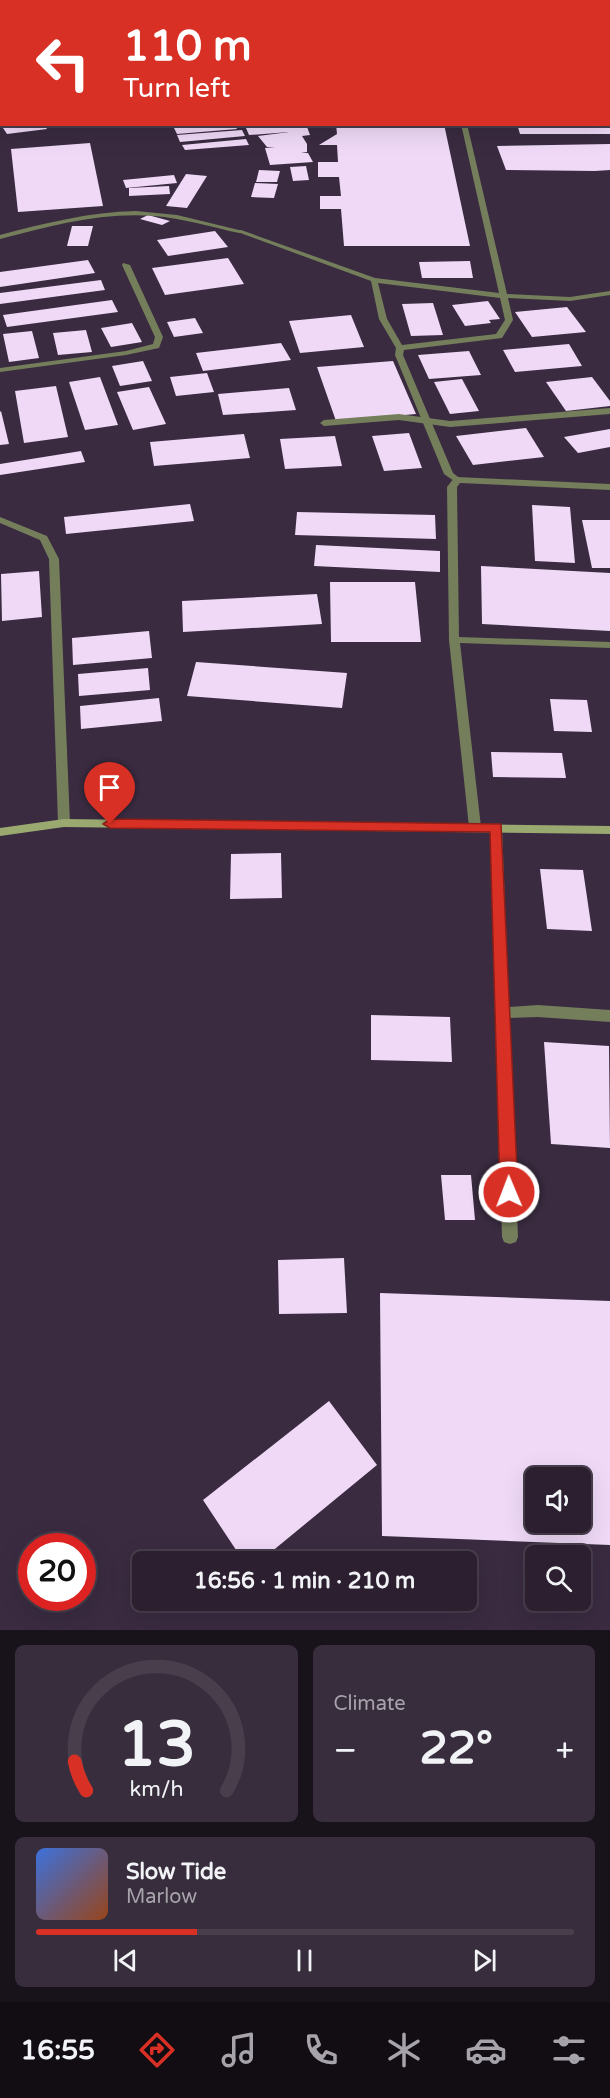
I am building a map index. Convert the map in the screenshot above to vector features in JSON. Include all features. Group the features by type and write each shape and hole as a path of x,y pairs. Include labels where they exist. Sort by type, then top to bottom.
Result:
{"street":[{"path":"400,348 499,336 509,320 464,126"},
{"path":"0,237 54,223 102,216 156,214 239,231 374,280 503,296 570,299 610,293"},
{"path":"0,370 126,353 156,346 159,337 126,265"},
{"path":"374,280 383,319 400,348 399,355 449,474 457,480 610,487"},
{"path":"324,423 399,417 450,424 610,411"},
{"path":"457,480 452,487 454,640 475,827"},
{"path":"0,520 44,538 54,559 64,823"},
{"path":"454,640 610,645"},
{"path":"0,832 64,823 496,827 610,831"},
{"path":"496,827 505,1013 510,1237"},
{"path":"505,1013 538,1011 610,1016"}],"building":[{"path":"45,126 47,129 7,134 3,128"},
{"path":"235,126 237,129 177,134 174,128"},
{"path":"307,126 310,135 302,136 307,144 307,152 301,153 308,153 313,162 270,165 265,148 275,147 267,147 258,136 289,132 249,135 246,128"},
{"path":"336,126 444,126 470,246 344,246 341,209 320,209 320,196 341,196 339,177 318,177 318,162 338,162 337,145 319,145 337,134"},
{"path":"518,126 610,126 610,134 520,134"},
{"path":"242,130 245,136 180,142 177,135"},
{"path":"246,139 249,145 185,150 182,145"},
{"path":"90,143 103,206 18,212 11,149"},
{"path":"610,144 610,170 595,171 506,170 497,146"},
{"path":"306,166 309,180 293,181 290,167"},
{"path":"259,170 280,171 277,182 256,182"},
{"path":"186,174 207,176 187,208 166,206"},
{"path":"174,175 177,183 126,188 123,180"},
{"path":"255,183 278,184 274,198 251,197"},
{"path":"169,186 170,194 129,196 129,188"},
{"path":"148,215 170,221 162,225 140,219"},
{"path":"72,226 93,226 88,246 67,246"},
{"path":"215,231 228,247 168,256 157,240"},
{"path":"228,258 244,284 165,295 152,268"},
{"path":"88,260 95,273 0,287 0,272"},
{"path":"470,261 473,278 422,278 419,262"},
{"path":"101,280 105,290 0,304 0,293"},
{"path":"112,300 118,312 7,327 3,315"},
{"path":"488,301 500,319 489,320 491,323 465,326 452,305"},
{"path":"433,303 443,335 411,336 402,304"},
{"path":"567,307 586,332 532,337 515,312"},
{"path":"351,315 364,347 300,353 289,321"},
{"path":"195,318 203,333 174,337 167,322"},
{"path":"132,323 142,342 111,347 101,328"},
{"path":"86,330 92,352 58,355 53,333"},
{"path":"32,331 39,358 9,362 3,334"},
{"path":"281,343 291,360 203,371 196,353"},
{"path":"569,344 582,366 515,372 503,350"},
{"path":"469,351 481,375 429,379 418,355"},
{"path":"143,361 152,381 120,386 112,366"},
{"path":"393,361 416,414 336,421 317,367"},
{"path":"207,373 214,392 176,396 170,377"},
{"path":"100,377 118,425 85,430 69,382"},
{"path":"592,377 610,401 610,406 566,411 546,382"},
{"path":"462,379 479,411 450,414 434,382"},
{"path":"56,386 68,437 24,443 15,391"},
{"path":"149,387 166,424 133,430 117,392"},
{"path":"289,388 296,410 223,415 218,394"},
{"path":"0,412 9,444 0,445"},
{"path":"526,428 544,457 473,465 456,436"},
{"path":"610,429 610,447 578,453 564,437"},
{"path":"409,433 422,468 384,471 372,436"},
{"path":"244,434 250,458 154,466 150,442"},
{"path":"335,436 342,466 285,469 280,439"},
{"path":"81,451 85,462 0,475 0,464"},
{"path":"190,504 194,521 66,534 64,517"},
{"path":"532,505 570,507 575,563 535,561"},
{"path":"297,512 435,515 436,539 295,535"},
{"path":"582,520 610,520 610,568 592,568"},
{"path":"316,545 440,551 440,572 314,566"},
{"path":"481,566 610,573 610,631 482,624"},
{"path":"39,571 42,617 2,621 1,574"},
{"path":"330,582 415,582 421,642 331,642"},
{"path":"317,594 322,624 183,632 182,601"},
{"path":"149,631 152,658 73,665 72,638"},
{"path":"196,662 347,673 342,708 187,696"},
{"path":"148,668 150,690 79,696 78,674"},
{"path":"159,698 162,721 81,729 80,706"},
{"path":"550,699 587,700 592,732 554,731"},
{"path":"491,752 562,753 566,778 493,777"},
{"path":"281,853 282,898 230,899 231,854"},
{"path":"540,869 583,870 592,931 547,929"},
{"path":"371,1015 450,1017 452,1062 371,1060"},
{"path":"544,1042 609,1046 610,1148 551,1144"},
{"path":"441,1175 471,1175 475,1220 445,1220"},
{"path":"344,1258 347,1313 279,1314 278,1260"},
{"path":"380,1293 610,1301 610,1545 382,1536"},
{"path":"329,1401 377,1465 272,1551 237,1551 203,1500"}],"route":[{"path":"110,824 496,827 505,1013 509,1192"}]}
